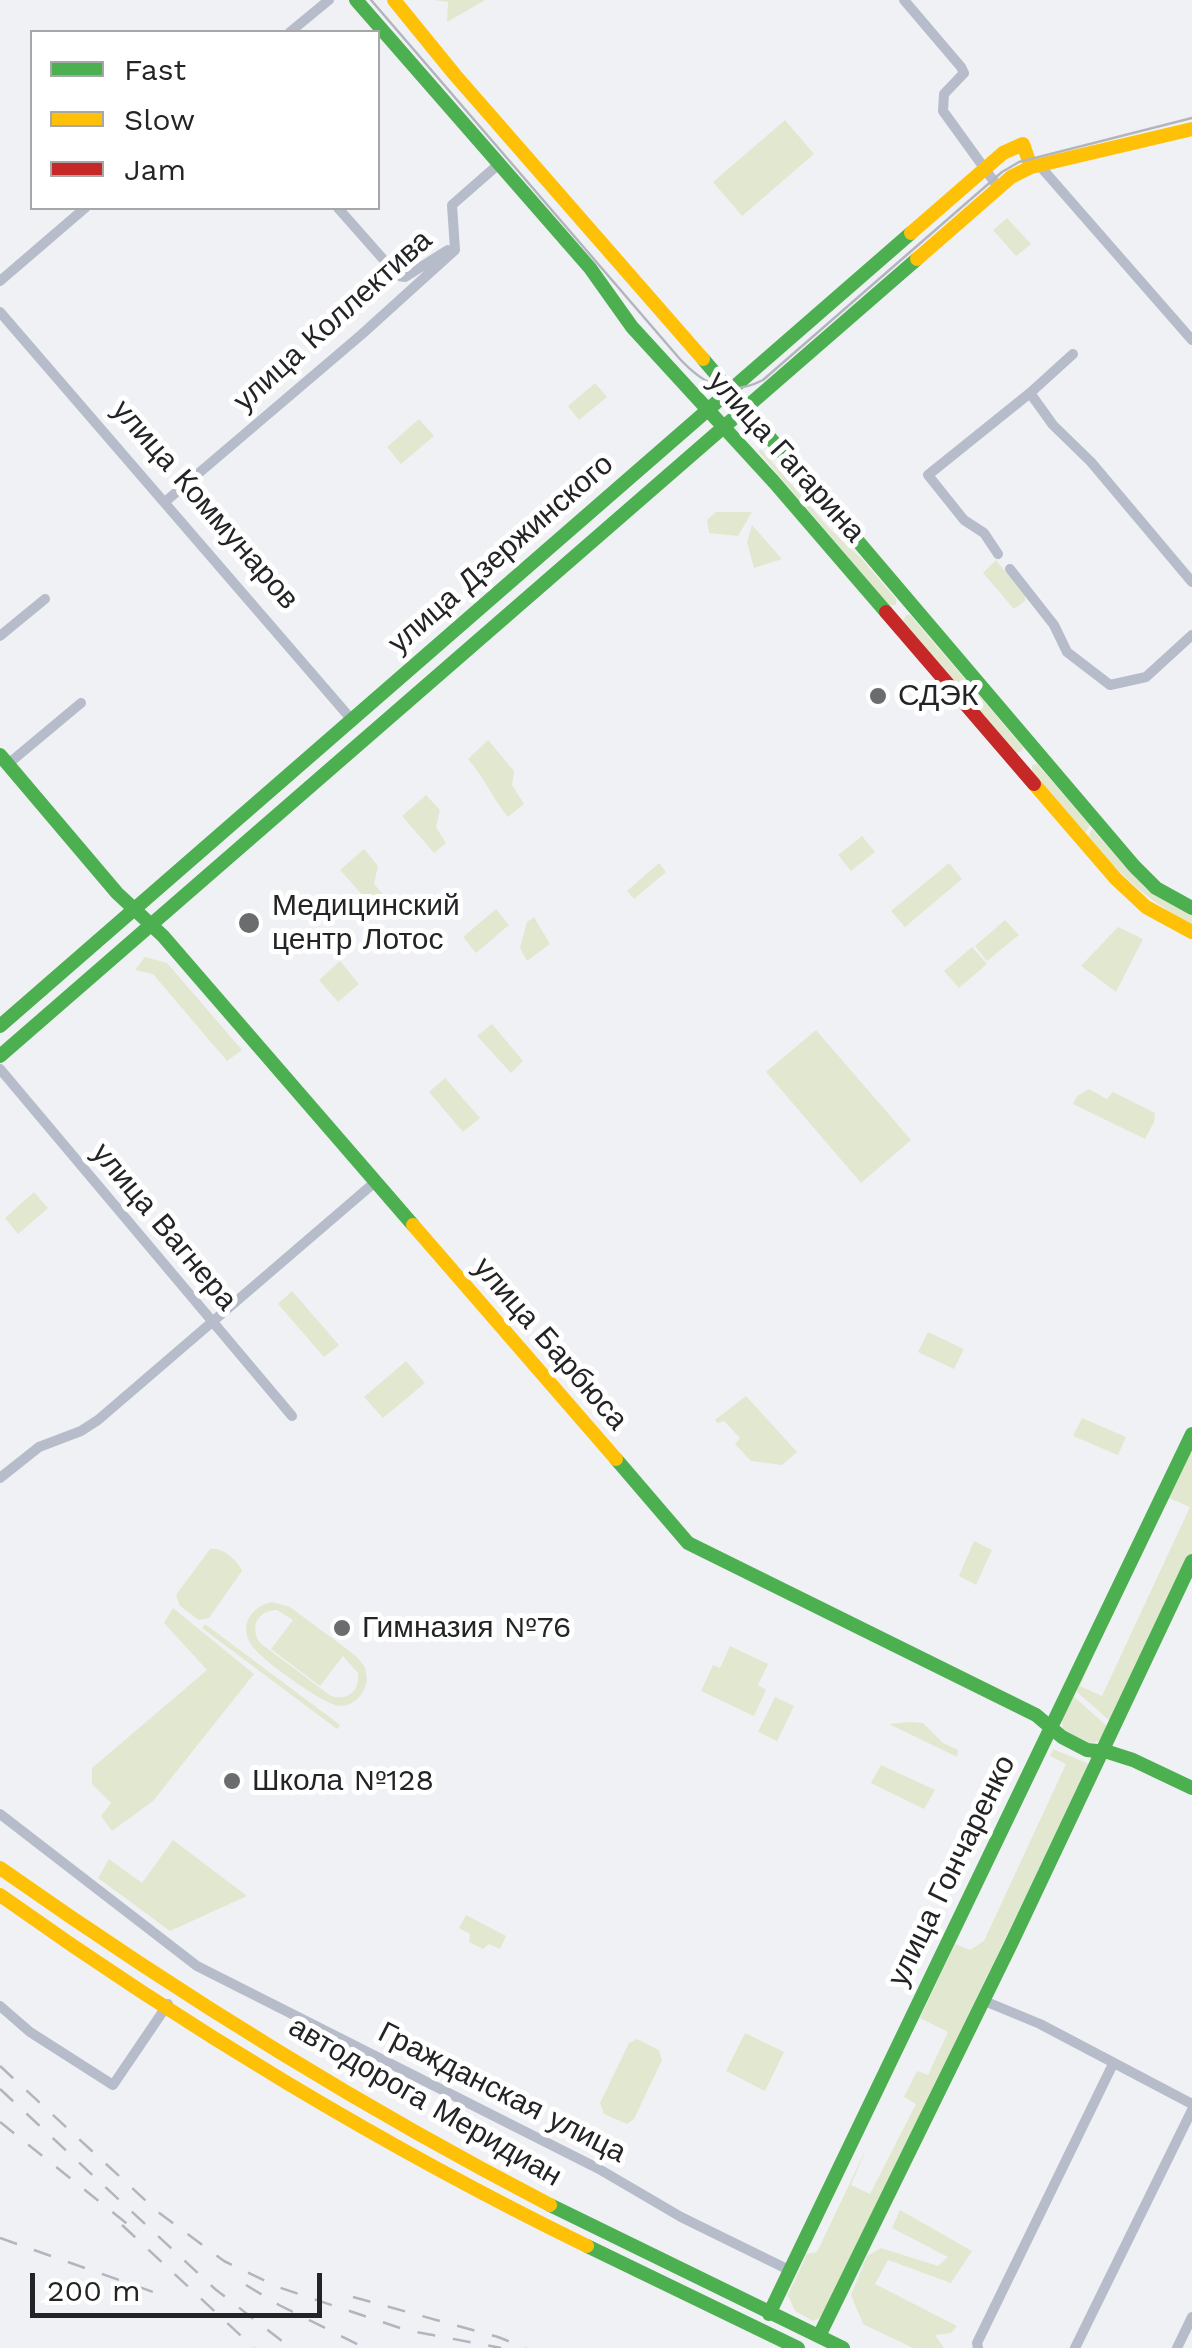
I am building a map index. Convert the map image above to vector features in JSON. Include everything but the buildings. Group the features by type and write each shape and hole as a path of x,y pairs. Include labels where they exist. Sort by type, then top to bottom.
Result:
{"main road":[{"name":"улица Гагарина","path":"356,0 590,268 632,327 725,428 1125,889 1153,912 1192,932"},
{"name":"улица Гагарина","path":"394,0 1150,883 1192,908"},
{"name":"улица Дзержинского","path":"0,1056 1016,173 1035,165 1192,130"},
{"name":"улица Дзержинского","path":"0,1026 1003,153 1023,144 1035,165"},
{"path":"891,618 908,603"},
{"path":"443,642 457,657"},
{"name":"улица Коммунаров","path":"352,720 365,737"},
{"path":"1019,766 1036,752"},
{"name":"улица Барбюса","path":"4,759 688,1543 1044,1719 1078,1746 1134,1760 1192,1788"},
{"name":"улица Гончаренко","path":"761,2330 1192,1434"},
{"path":"816,2342 1192,1560"},
{"name":"автодорога Меридиан","path":"0,1868 282,2052 448,2151 769,2314 816,2342 844,2348"},
{"name":"автодорога Меридиан","path":"0,1895 58,1937 274,2074 439,2168 551,2228 798,2348"}],"street":[{"path":"292,30 329,0"},
{"path":"904,0 961,66 964,74 944,94 943,111 998,188"},
{"name":"улица Коллектива","path":"166,501 455,250 452,206 500,163"},
{"path":"1035,165 1192,340"},
{"path":"0,281 83,210"},
{"path":"340,210 398,276 405,277 455,245"},
{"name":"улица Коммунаров","path":"0,312 352,720"},
{"path":"998,554 984,533 964,520 928,476 1073,354"},
{"path":"1030,393 1053,425 1091,462 1192,582"},
{"path":"1010,570 1054,625 1067,652 1110,685 1146,677 1192,635"},
{"path":"0,636 45,599"},
{"path":"4,759 82,703"},
{"name":"улица Вагнера","path":"0,1069 292,1416"},
{"path":"0,1478 39,1447 98,1420 374,1183"},
{"name":"Гражданская улица","path":"0,1814 197,1966 791,2270"},
{"path":"982,2000 1040,2024 1192,2107 1075,2348"},
{"path":"0,2006 30,2032 113,2086 168,2004"},
{"path":"977,2345 1113,2064"},
{"path":"1177,2348 1192,2317"}],"green space":[{"path":"434,0 485,0 447,22 448,2"},
{"path":"785,120 814,154 742,216 713,182"},
{"path":"1007,218 1031,244 1016,256 993,230"},
{"path":"595,383 607,397 579,420 568,406"},
{"path":"419,419 434,436 401,464 387,447"},
{"path":"761,449 829,528 861,558 896,599 896,605 889,605 758,451"},
{"path":"716,512 752,512 738,536 709,533 707,520"},
{"path":"752,525 782,559 754,568 747,542"},
{"path":"996,560 1025,596 1025,601 1014,609 983,573"},
{"path":"906,615 1023,747 1022,751 1016,753 903,621"},
{"path":"488,740 514,771 512,785 524,804 508,817 468,759"},
{"path":"1037,764 1090,825 1085,834 1032,772 1032,765"},
{"path":"426,795 440,810 436,827 446,843 434,853 402,816"},
{"path":"1092,829 1145,888 1192,915 1192,925 1160,906 1124,875 1088,836"},
{"path":"862,836 875,852 851,871 838,855"},
{"path":"364,849 378,866 374,884 386,898 374,908 340,870"},
{"path":"659,863 666,872 634,899 627,891"},
{"path":"949,863 962,879 905,927 891,911"},
{"path":"496,909 509,925 476,953 463,937"},
{"path":"534,917 550,944 527,961 520,948 527,922"},
{"path":"1005,920 1019,935 987,961 975,946"},
{"path":"1118,927 1143,939 1116,992 1081,966"},
{"path":"972,947 987,964 959,988 944,971"},
{"path":"145,957 167,963 242,1050 227,1061 153,974 135,970"},
{"path":"340,961 359,984 338,1002 319,980"},
{"path":"492,1024 523,1061 511,1073 477,1036"},
{"path":"816,1030 911,1140 861,1183 766,1072"},
{"path":"445,1078 480,1118 463,1132 429,1092"},
{"path":"1089,1089 1107,1099 1113,1092 1155,1113 1145,1139 1073,1104 1077,1096"},
{"path":"34,1192 48,1208 18,1234 5,1218"},
{"path":"292,1291 339,1345 324,1357 278,1304"},
{"path":"928,1332 964,1349 954,1369 918,1352"},
{"path":"406,1361 425,1383 383,1418 364,1397"},
{"path":"746,1396 797,1452 782,1465 751,1461 735,1444 740,1438 724,1421 715,1420"},
{"path":"1082,1418 1126,1437 1118,1455 1073,1436"},
{"path":"1192,1446 1192,1554 1110,1721 1076,1691 1103,1633 1080,1686 1102,1696 1190,1507 1169,1498 1107,1623"},
{"path":"974,1541 992,1550 976,1585 959,1576"},
{"path":"210,1549 229,1555 242,1571 209,1618 199,1620 180,1606 176,1595"},
{"path":"265,1604 290,1607 356,1656 365,1667 367,1680 358,1698 346,1705 332,1704 292,1680 255,1650 247,1636 247,1622","holes":["277,1610 293,1620 271,1649 320,1686 343,1656 358,1673 352,1693 331,1696 260,1643 255,1631 260,1616"]},
{"path":"173,1608 254,1674 153,1801 112,1831 101,1816 111,1803 92,1784 92,1768 207,1670 164,1623"},
{"path":"205,1624 340,1725 337,1729 202,1628"},
{"path":"730,1646 768,1664 758,1685 766,1690 754,1716 701,1691 713,1665 720,1668"},
{"path":"1073,1696 1107,1726 1099,1741 1089,1743 1063,1729 1062,1720"},
{"path":"775,1697 794,1706 777,1741 758,1732"},
{"path":"923,1723 943,1743 958,1750 957,1757 889,1724"},
{"path":"1053,1749 1089,1764 824,2316 813,2321 795,2311 788,2295 807,2254 817,2252 868,2145 851,2185 870,2194 916,2104 904,2097 917,2071 928,2075 948,2032 920,2018 955,1944 970,1950 984,1941 1066,1764 1050,1756"},
{"path":"881,1765 935,1790 924,1809 871,1783"},
{"path":"173,1840 247,1896 170,1931 98,1878 109,1859 142,1883"},
{"path":"466,1915 506,1936 500,1949 489,1944 483,1949 469,1942 470,1934 459,1928"},
{"path":"745,2033 784,2052 765,2091 726,2071"},
{"path":"637,2039 659,2050 662,2060 634,2119 627,2124 604,2114 600,2103 629,2043"},
{"path":"900,2210 972,2251 951,2283 888,2260 875,2284 957,2326 951,2333 935,2335 944,2348 913,2348 863,2324 851,2295 867,2256 881,2248 938,2266 948,2257 892,2228"}],"tram line":[{"path":"371,0 679,358 707,382 728,388 763,380 1002,172 1019,162 1192,118"}],"railway":[{"path":"0,2066 158,2212 224,2261 278,2287 406,2330 501,2348"},
{"path":"0,2089 215,2289 291,2348"},
{"path":"0,2122 136,2231"},
{"path":"122,2225 254,2348"},
{"path":"0,2238 153,2292"},
{"path":"246,2285 365,2348"},
{"path":"353,2297 526,2348"}],"traffic: fast":[{"path":"356,0 590,268 632,327 886,612"},
{"path":"0,1026 911,233"},
{"path":"0,1056 917,259"},
{"path":"703,359 1134,866 1156,888 1192,908"},
{"path":"0,755 117,893 163,936 413,1225"},
{"path":"769,2314 1192,1434"},
{"path":"616,1459 688,1543 1036,1715 1062,1737 1087,1750 1133,1760 1192,1788"},
{"path":"819,2336 1011,1944 1192,1561"},
{"path":"550,2205 843,2348"},
{"path":"587,2246 798,2348"}],"traffic: slow":[{"path":"394,0 703,359"},
{"path":"917,259 1011,177 1031,167 1192,129"},
{"path":"911,233 1003,153 1023,144 1031,167"},
{"path":"1034,784 1116,879 1146,907 1192,932"},
{"path":"413,1225 616,1459"},
{"path":"0,1868 269,2046 550,2205"},
{"path":"0,1895 140,1991 286,2082 436,2168 587,2246"}],"traffic: jam":[{"path":"886,612 1034,784"}],"place":[{"name":"СДЭК","path":"878,696"},
{"name":"Медицинский центр Лотос","path":"249,923"},
{"name":"Гимназия №76","path":"342,1628"},
{"name":"Школа №128","path":"232,1781"}]}
